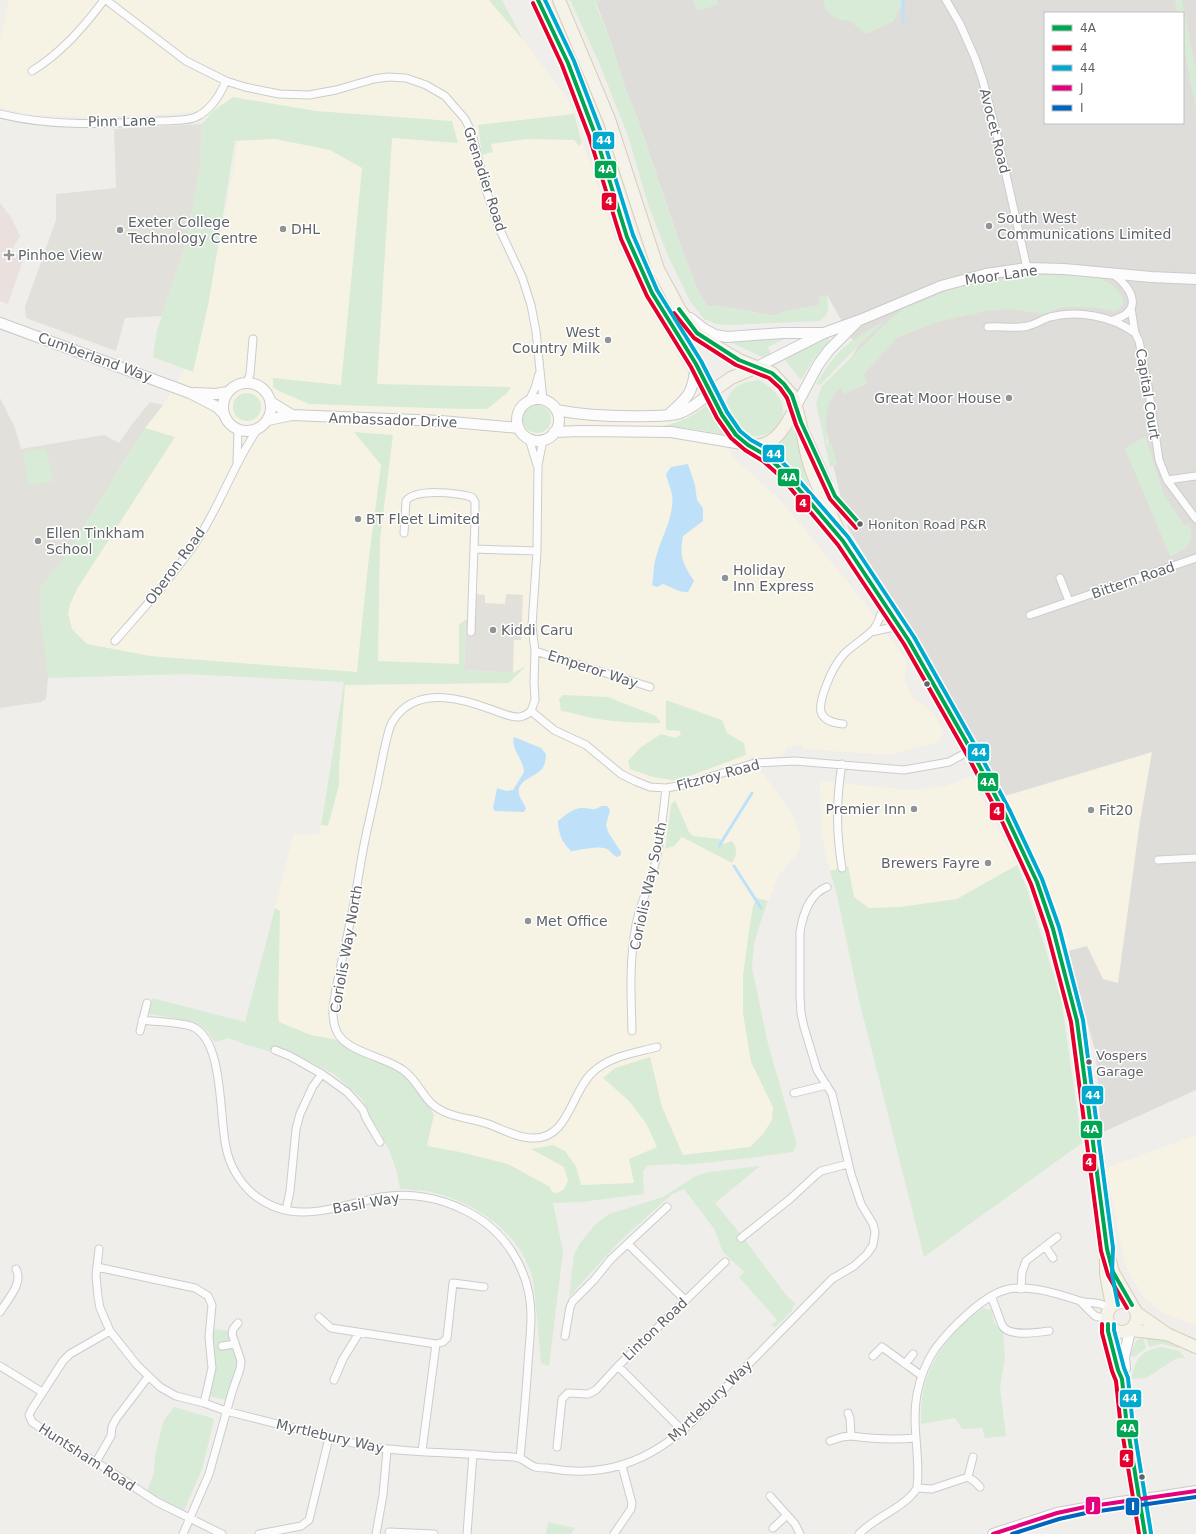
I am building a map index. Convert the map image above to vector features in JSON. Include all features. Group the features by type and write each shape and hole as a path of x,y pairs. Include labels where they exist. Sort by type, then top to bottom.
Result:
{"main road":[{"path":"538,0 568,63 592,127 627,237 652,292 696,364 729,426 749,445 767,456 785,473 843,541 909,641 972,750 1005,814 1037,882 1053,929 1077,1021 1107,1249 1113,1272 1134,1309 1137,1322 1130,1330 1124,1357 1122,1379 1126,1418 1145,1534"},
{"path":"559,0 608,119 658,269 680,310 697,333 739,360 772,372 792,395 801,422 806,450 812,471 843,541"},
{"name":"Moor Lane","path":"757,367 824,333 860,320 941,286 986,274 1027,268 1084,270 1151,278 1196,279"},
{"path":"680,310 704,330 715,335 727,337 809,332 824,333"},
{"name":"Moor Lane","path":"796,406 818,365 829,350 860,320"},
{"name":"Cumberland Way","path":"0,322 190,393 213,404 223,412"},
{"path":"667,416 683,402 691,390 694,382 696,364"},
{"path":"556,410 579,414 634,417 667,416 681,413 699,402 731,378 757,367"},
{"path":"247,383 258,386 264,390 271,402 268,420 257,430 244,432 229,424 223,412 222,405 227,392 234,386 247,383"},
{"name":"Cumberland Way","path":"190,393 216,394 227,392"},
{"path":"534,399 543,400 551,404 556,410 558,422 554,432 543,440 538,441 529,439 519,428 518,416 522,407 529,401 534,399"},
{"path":"271,402 292,416"},
{"path":"554,432 671,432 749,445 758,445 769,442 785,428 796,406"},
{"name":"Ambassador Drive","path":"268,420 292,416 441,421 519,428"},
{"name":"Ambassador Drive","path":"493,425 518,416"},
{"path":"1107,1249 1106,1274 1110,1327 1121,1333 1130,1330 1167,1334"},
{"path":"1122,1379 1118,1370 1108,1331 1109,1314 1116,1303 1124,1302 1167,1334 1196,1347"},
{"path":"993,1534 1057,1513 1120,1502 1196,1492"}],"street":[{"name":"Grenadier Road","path":"32,71 47,62 65,46 105,0 186,61 226,81 279,94 309,95 336,90 374,79 406,78 426,85 445,96 465,119 472,133 486,190 498,224 522,277 531,305 536,331 543,400"},
{"name":"Avocet Road","path":"946,0 960,24 981,75 998,139 1027,268"},
{"name":"Pinn Lane","path":"0,114 48,122 119,123 184,119 197,117 211,106 226,81"},
{"name":"Capital Court","path":"1113,274 1122,281 1131,292 1133,300 1131,308 1135,333 1139,341 1148,386 1159,460 1167,480 1196,519"},
{"path":"1113,320 1127,314 1131,308"},
{"path":"988,326 1027,326 1050,317 1080,314 1113,320 1129,328 1135,333"},
{"path":"247,383 250,374 253,339"},
{"name":"Grenadier Road","path":"529,401 535,388 539,372"},
{"path":"801,422 828,482"},
{"name":"Oberon Road","path":"237,464 238,430"},
{"name":"Oberon Road","path":"115,641 175,570 197,541 228,484 237,464 257,430"},
{"name":"Emperor Way","path":"529,439 538,465"},
{"name":"Emperor Way","path":"531,711 535,700 535,651 532,626 537,551 538,465 543,440"},
{"path":"1167,480 1196,476"},
{"path":"404,533 406,501 409,497 420,493 465,495 472,497 475,502 471,632"},
{"path":"474,549 537,551"},
{"name":"Bittern Road","path":"1030,615 1196,558"},
{"path":"1060,578 1069,601"},
{"path":"871,632 879,619 884,604"},
{"path":"843,724 828,720 823,715 820,704 831,674 843,655 855,643 871,632 898,626"},
{"name":"Emperor Way","path":"535,651 650,687"},
{"name":"Coriolis Way North","path":"531,711 520,717 454,699 435,698 417,702 408,706 398,714 392,722 365,840 338,981 333,1010 337,1034 353,1047 404,1070 413,1079 432,1104 441,1110 462,1118 489,1124 518,1135 531,1138 548,1136 557,1128 564,1120 585,1080 599,1067 621,1056 657,1047"},
{"name":"Fitzroy Road","path":"531,711 554,730 586,746 621,774 650,787 666,788 684,785 755,763 795,761 904,770 949,762 972,750"},
{"path":"842,764 838,794 837,835 842,868"},
{"name":"Coriolis Way South","path":"632,1031 630,994 631,965 636,925 655,863 660,838 666,788"},
{"path":"1158,860 1196,858"},
{"name":"Myrtlebury Way","path":"99,1249 97,1268 98,1297 100,1308 110,1331 136,1365 148,1377 160,1387 176,1396 204,1403 226,1411 329,1438 387,1450 520,1458 536,1467 557,1470 582,1472 603,1470 622,1466 652,1452 683,1431 832,1279 854,1266 871,1249 874,1243 875,1232 873,1224 861,1204 848,1164 832,1094 814,1064 801,1012 800,932 802,921 810,901 816,893 827,887"},
{"path":"140,1031 147,1003"},
{"name":"Basil Way","path":"142,1020 192,1026 204,1037 214,1055 226,1149 236,1173 243,1184 254,1195 263,1201 286,1210 310,1213 395,1195 418,1196 457,1206 486,1223 497,1233 512,1251 521,1267 529,1295 531,1315 526,1396 520,1458"},
{"path":"275,1050 290,1056 322,1074 347,1092 363,1110 380,1142"},
{"path":"286,1210 293,1169 296,1129 300,1114 313,1086 322,1074"},
{"path":"794,1093 827,1085"},
{"path":"741,1238 790,1199 816,1174 821,1171 848,1164"},
{"path":"565,1336 570,1307 574,1300 594,1280 611,1259 667,1207"},
{"path":"1021,1289 1022,1272 1026,1261 1057,1237"},
{"path":"628,1244 685,1300"},
{"path":"1045,1246 1053,1258"},
{"name":"Linton Road","path":"683,1431 618,1366 724,1262"},
{"path":"97,1268 195,1288 208,1296 212,1305 208,1337 212,1368 204,1403"},
{"path":"0,1312 16,1286 18,1276 16,1269"},
{"path":"319,1317 331,1328 436,1344 443,1342 447,1338 453,1283 484,1287"},
{"path":"859,1534 872,1522 913,1496 917,1488 915,1415 917,1395 922,1376 935,1350 962,1319 991,1296 1000,1291 1011,1288 1040,1290 1081,1302 1097,1303 1109,1314"},
{"path":"991,1296 1002,1326 1008,1331 1016,1333 1049,1331"},
{"path":"1081,1302 1095,1316 1109,1314"},
{"path":"183,1534 209,1474 226,1411 240,1369 241,1361 232,1334 238,1323"},
{"name":"Huntsham Road","path":"110,1331 70,1354 63,1361 42,1392 29,1415 32,1422 74,1451 96,1462 158,1502 222,1534"},
{"path":"334,1380 343,1359 359,1333"},
{"path":"222,1346 235,1344"},
{"path":"422,1451 436,1344"},
{"path":"873,1356 882,1348 922,1376"},
{"path":"905,1364 913,1354"},
{"path":"0,1366 42,1392"},
{"path":"557,1447 562,1399 565,1394 588,1394 596,1390 618,1366"},
{"path":"96,1462 111,1436 112,1427 116,1419 148,1377"},
{"path":"848,1413 851,1425 851,1436"},
{"path":"830,1441 851,1436 868,1439 896,1440 916,1438"},
{"path":"259,1534 296,1531 309,1520 329,1438"},
{"path":"376,1534 383,1495 387,1450"},
{"path":"467,1534 473,1454"},
{"path":"968,1477 973,1457"},
{"path":"614,1534 630,1509 632,1503 622,1466"},
{"path":"917,1488 932,1489 968,1477"},
{"path":"968,1477 980,1487"},
{"path":"770,1496 795,1524 800,1534"},
{"path":"774,1528 787,1515"},
{"path":"389,1532 434,1534"}],"shaded area":[{"path":"9,0 489,0 523,40 569,101 619,250 733,457 781,501 859,596 906,660 905,682 913,698 933,713 943,731 938,742 889,755 804,749 801,744 786,748 782,755 761,758 747,755 767,779 792,814 801,838 798,853 778,876 754,944 752,967 768,1044 797,1144 793,1152 685,1165 673,1164 647,1166 643,1172 644,1194 581,1202 405,1154 411,1115 245,1022 294,834 319,834 344,682 149,656 87,644 72,629 68,614 70,604 77,589 174,438 145,428 163,405 185,369 193,372 209,300 239,138 194,111 168,114 95,117 35,115 5,109 0,106 0,41"},
{"path":"595,0 1196,0 1196,1090 1101,1133 1096,1054 1068,951 1087,946 1103,979 1118,983 1140,821 1152,752 1005,796 960,712 848,528 831,456 822,406 857,348 827,295 820,305 782,312 774,316 726,307 707,306 698,291 681,247 636,114 626,91 612,45"},
{"name":"Exeter College Technology Centre","path":"202,124 200,166 191,218 184,250 162,316 125,318 116,351 26,318 25,307 56,220 56,194 116,188 114,129"},
{"name":"Pinhoe View","path":"0,203 11,217 20,236 12,250 23,260 8,304 0,301"},
{"name":"Ellen Tinkham School","path":"0,398 15,428 21,449 104,435 119,443 150,402 163,405 145,428 63,560 40,588 47,653 48,678 46,699 41,702 0,708"},
{"name":"Kiddi Caru","path":"476,594 485,595 485,603 505,604 506,594 523,595 521,640 514,640 513,673 464,670 466,620 474,620"},
{"path":"1153,752 1140,821 1118,983 1103,979 1087,946 1068,951 1033,858 1005,796"},
{"path":"971,776 1017,865 957,899 900,907 869,908 854,897 848,866 830,871 821,832 820,781 910,790 947,786"},
{"path":"1196,1135 1196,1326 1161,1312 1144,1297 1132,1278 1124,1260 1106,1168"}],"green space":[{"path":"489,0 502,0 523,40"},
{"path":"570,0 601,0 595,3 612,45 626,91 636,114 681,247 698,291 707,306 726,307 774,316 782,312 820,305 818,297 827,295 828,310 823,318 819,321 729,325 716,324 704,319 690,301 669,258 649,207 628,136 600,65"},
{"path":"693,0 717,0 718,5 697,11"},
{"path":"823,0 904,0 894,21 866,34 850,21 839,20 826,11"},
{"path":"1175,0 1182,0 1196,70 1196,109 1184,50 1184,12 1177,12"},
{"path":"233,97 316,111 452,121 458,143 392,138 377,384 511,387 507,393 487,409 461,409 309,404 273,387 273,378 341,385 362,168 330,150 275,139 235,141 209,300 193,372 153,357 157,330 184,250 191,218 200,166 202,124 213,111"},
{"path":"574,114 582,143 579,146 574,140 527,139 491,144 493,152 482,155 478,125"},
{"path":"1049,275 1099,278 1110,284 1120,293 1123,298 1123,303 1121,307 1115,311 1097,308 1063,307 1043,314 1008,309 986,311 937,322 897,338 864,374 867,384 844,394 841,388 835,393 831,400 828,406 826,422 827,445 832,444 837,465 830,467 816,403 822,386 889,320 903,309 951,289 1017,277"},
{"path":"885,321 820,385 816,384 831,361 844,347 871,328"},
{"path":"791,336 768,347 771,353 762,357 728,341"},
{"path":"829,337 829,341 813,360 801,380 784,359"},
{"path":"759,380 775,392 782,404 783,415 771,432 762,436 752,436 744,432 726,403 728,397 738,386"},
{"path":"247,393 253,394 257,397 260,401 260,413 257,417 253,420 247,421 241,420 237,417 234,413 233,407 234,401 237,397 241,394"},
{"path":"537,405 547,409 551,419 547,429 537,433 527,429 523,419 527,409"},
{"path":"706,405 726,435 693,429 662,426 686,418 696,413"},
{"path":"145,428 175,437 77,589 70,604 68,614 72,629 87,644 150,656 357,672 368,565 381,465 354,432 393,435 380,540 378,661 459,664 459,624 466,620 464,670 513,673 526,666 509,683 345,685 339,785 328,826 321,825 344,682 186,674 48,678 40,617 40,588 63,560"},
{"path":"793,428 810,489 807,490 794,472 770,450 775,448"},
{"path":"1145,436 1164,495 1185,526 1189,524 1191,530 1191,540 1185,548 1170,556 1125,449"},
{"path":"46,448 53,481 29,486 23,452"},
{"path":"563,695 608,697 656,716 661,723 592,718 561,711 559,699"},
{"path":"666,700 722,720 727,733 744,743 746,755 677,781 653,777 630,769 628,761 641,747 661,734 676,738 681,734 680,731 666,730"},
{"path":"675,800 689,832 693,836 720,839 724,844 732,841 736,852 732,863 682,837 674,846 665,849 671,805"},
{"path":"1017,865 1027,889 1061,999 1082,1143 924,1257 859,1000 836,891 830,871 848,866 854,897 869,908 900,907 957,899"},
{"path":"757,898 768,901 754,944 752,967 768,1044 797,1144 793,1152 685,1165 673,1164 647,1166 643,1172 644,1194 581,1202 553,1203 563,1251 549,1366 541,1363 535,1294 530,1270 523,1255 514,1242 490,1219 462,1202 431,1192 400,1189 397,1172 388,1147 384,1142 382,1134 368,1115 369,1112 362,1099 334,1074 276,1046 272,1052 229,1038 215,1042 206,1030 194,1023 149,1014 152,998 245,1022 275,908 280,911 279,1022 311,1035 344,1041 367,1059 395,1068 411,1078 434,1115 427,1146 460,1152 508,1164 550,1187 552,1192 558,1193 564,1189 568,1181 564,1167 531,1149 553,1145 565,1151 576,1166 581,1185 634,1183 629,1159 657,1147 646,1123 629,1101 603,1078 615,1068 650,1057 662,1107 683,1155 750,1147 763,1134 772,1120 773,1107 751,1062 743,1013 743,976 753,906"},
{"path":"760,1166 715,1203 742,1236 786,1295 796,1304 793,1306 792,1311 776,1327 771,1326 777,1320 739,1277 744,1272 723,1252 715,1230 684,1189 672,1194 618,1243 569,1297 574,1255 580,1243 596,1224 609,1214 663,1197 694,1177 709,1172"},
{"path":"983,1308 992,1310 994,1323 1003,1332 1005,1357 1000,1388 1006,1436 985,1438 982,1428 962,1429 955,1418 921,1424 921,1406 926,1379 938,1354 956,1332"},
{"path":"213,1329 230,1331 230,1341 220,1344 222,1350 229,1348 232,1349 237,1362 237,1368 226,1400 209,1396 216,1362 212,1338"},
{"path":"1146,1337 1167,1341 1179,1346 1179,1348 1162,1344 1149,1347"},
{"path":"1143,1338 1146,1348 1134,1357 1130,1356 1136,1341"},
{"path":"1161,1347 1179,1351 1185,1358 1177,1358 1146,1378 1131,1379 1137,1361 1140,1357 1147,1351"},
{"path":"174,1407 212,1418 214,1420 202,1469 184,1511 147,1491 154,1473 155,1456 164,1420"},
{"path":"548,1522 575,1528 571,1534 546,1534"}],"water":[{"path":"688,464 695,485 697,500 703,508 703,521 683,536 681,550 683,560 694,581 688,592 685,592 663,584 657,587 652,585 655,560 670,518 672,503 672,495 666,474 671,467"},
{"path":"514,737 541,748 546,754 545,762 539,772 520,785 520,798 526,808 524,812 495,811 493,808 497,788 506,791 513,790 524,772 522,763 515,750 513,741"},
{"path":"602,806 607,806 610,810 606,825 608,832 621,852 621,855 617,857 608,850 601,848 571,851 561,837 558,821 570,812 577,809 596,809"}],"waterway":[{"path":"903,0 903,23"},
{"path":"719,846 752,793"},
{"path":"734,866 761,908"}],"transit line":[{"name":"4A","path":"538,0 568,63 595,134 627,237 652,293 696,364 722,415 736,435 748,445 767,456 785,473 843,541 909,641 971,750 1005,814 1037,882 1053,929 1077,1021 1107,1249 1113,1272 1132,1305"},
{"name":"44","path":"545,0 574,61 601,132 633,235 657,290 701,361 727,412 740,431 751,440 771,451 789,469 848,537 914,637 1010,811 1042,879 1059,927 1083,1020 1113,1248 1112,1274 1118,1305"},
{"name":"4","path":"533,3 562,65 589,136 621,239 647,296 691,367 717,418 731,438 745,450 763,461 781,477 838,545 904,644 966,753 1000,817 1031,884 1047,931 1071,1022 1101,1251 1108,1275 1127,1308"},
{"name":"4A","path":"679,309 697,333 739,360 772,373 784,384 792,395 801,422 835,496 860,524"},
{"name":"4","path":"674,313 694,338 736,365 769,378 780,388 787,398 796,425 830,499 856,528"},
{"name":"4","path":"1102,1324 1102,1333 1116,1381 1120,1419 1139,1534"},
{"name":"4A","path":"1108,1324 1108,1331 1118,1370 1122,1379 1126,1418 1145,1534"},
{"name":"44","path":"1114,1324 1114,1330 1128,1378 1132,1417 1151,1533"},
{"name":"J","path":"993,1534 1057,1513 1085,1507 1196,1491"},
{"name":"I","path":"1012,1534 1059,1519 1086,1513 1196,1497"}],"place":[{"name":"South West Communications Limited","path":"989,226"},
{"name":"DHL","path":"283,229"},
{"name":"Exeter College Technology Centre","path":"120,230"},
{"name":"Pinhoe View","path":"9,255"},
{"name":"West Country Milk","path":"608,340"},
{"name":"Great Moor House","path":"1009,398"},
{"name":"BT Fleet Limited","path":"358,519"},
{"name":"Honiton Road P&R","path":"860,524"},
{"name":"Ellen Tinkham School","path":"38,541"},
{"name":"Holiday Inn Express","path":"725,578"},
{"name":"Kiddi Caru","path":"493,630"},
{"name":"Premier Inn","path":"914,809"},
{"name":"Fit20","path":"1091,810"},
{"name":"Brewers Fayre","path":"988,863"},
{"name":"Met Office","path":"528,921"},
{"name":"Vospers Garage","path":"1089,1062"}]}
